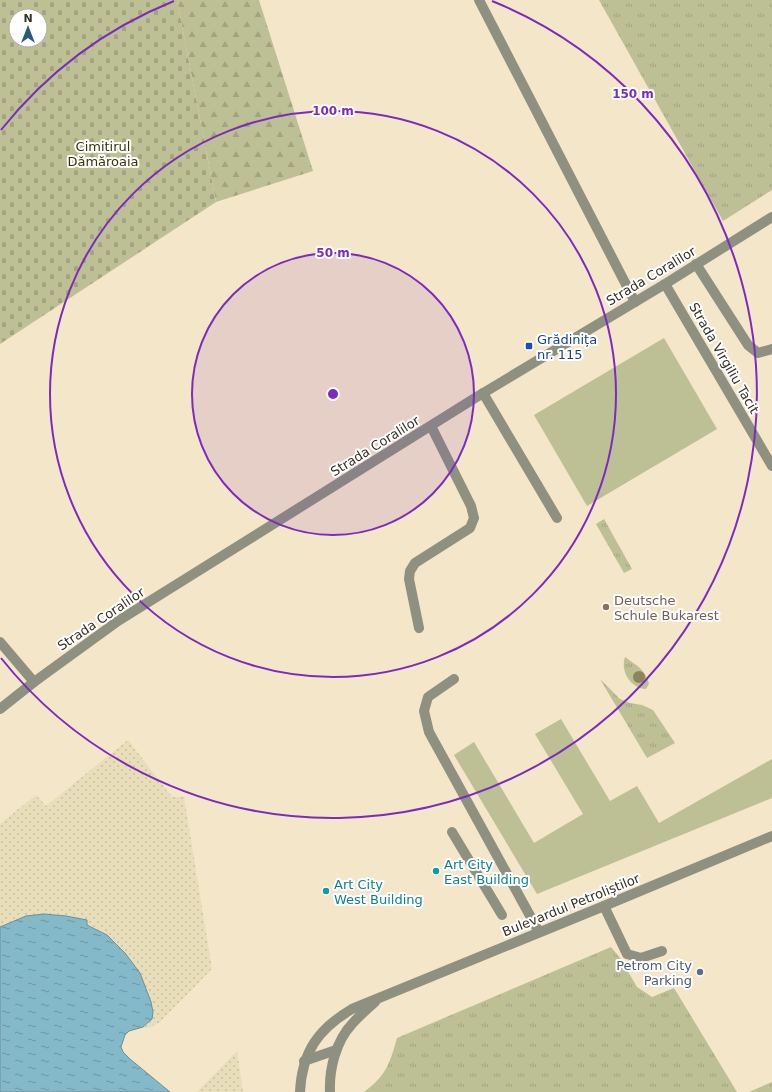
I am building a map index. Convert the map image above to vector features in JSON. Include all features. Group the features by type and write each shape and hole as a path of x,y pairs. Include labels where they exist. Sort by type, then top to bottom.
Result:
{"street":[{"path":"479,0 635,302"},
{"name":"Strada Coralilor","path":"0,709 34,682 118,621 431,426 665,284 772,217"},
{"path":"696,264 748,345 758,353 772,349"},
{"name":"Strada Virgiliu Tacit","path":"665,284 772,466"},
{"path":"483,394 557,518"},
{"path":"419,628 409,579 410,571 415,563 470,528 474,518 471,506 431,426"},
{"path":"0,642 34,682"},
{"path":"454,679 428,697 424,711 429,732 539,932"},
{"path":"452,832 502,915"},
{"name":"Bulevardul Petroliștilor","path":"300,1092 304,1061 311,1046 328,1026 352,1009 772,836"},
{"path":"604,906 627,954 641,958 662,950"},
{"name":"Bulevardul Petroliștilor","path":"330,1092 336,1050 351,1025 379,998"},
{"path":"304,1061 336,1050"}],"green space":[{"name":"Cimitirul Dămăroaia","path":"0,0 177,0 216,202 0,344"},
{"path":"177,0 259,0 313,171 216,202"},
{"path":"599,0 772,0 772,190 723,221"},
{"path":"664,338 717,429 587,506 534,415"},
{"path":"604,519 632,569 624,573 596,524"},
{"path":"625,657 643,671 649,684 646,689 636,686 628,678 624,668"},
{"path":"600,679 620,699 630,703 642,705 653,710 675,743 647,758"},
{"path":"561,719 610,801 637,786 659,823 772,759 772,798 537,894 454,755 474,742 534,843 583,814 535,734"},
{"path":"611,947 620,958 637,987 652,997 674,988 737,1092 364,1092 377,1080 386,1068 397,1038"},
{"path":"772,1082 772,1092 749,1092"}],"sand":[{"path":"128,740 172,797 184,797 212,969 160,1022 148,1028 143,1027 151,1021 153,1009 144,986 132,962 121,947 107,935 69,917 48,914 16,920 0,927 0,824 36,795 46,806"},
{"path":"237,1051 243,1092 197,1092"}],"water":[{"path":"44,914 87,920 87,925 107,935 125,953 140,973 151,1002 153,1012 152,1019 143,1027 129,1031 125,1035 121,1047 123,1052 130,1059 170,1092 0,1092 0,927 26,916"}],"place":[{"name":"Grădinița nr. 115","path":"529,346"},
{"name":"Deutsche Schule Bukarest","path":"606,607"},
{"name":"Art City East Building","path":"436,871"},
{"name":"Art City West Building","path":"326,891"},
{"name":"Petrom City Parking","path":"700,972"}]}
